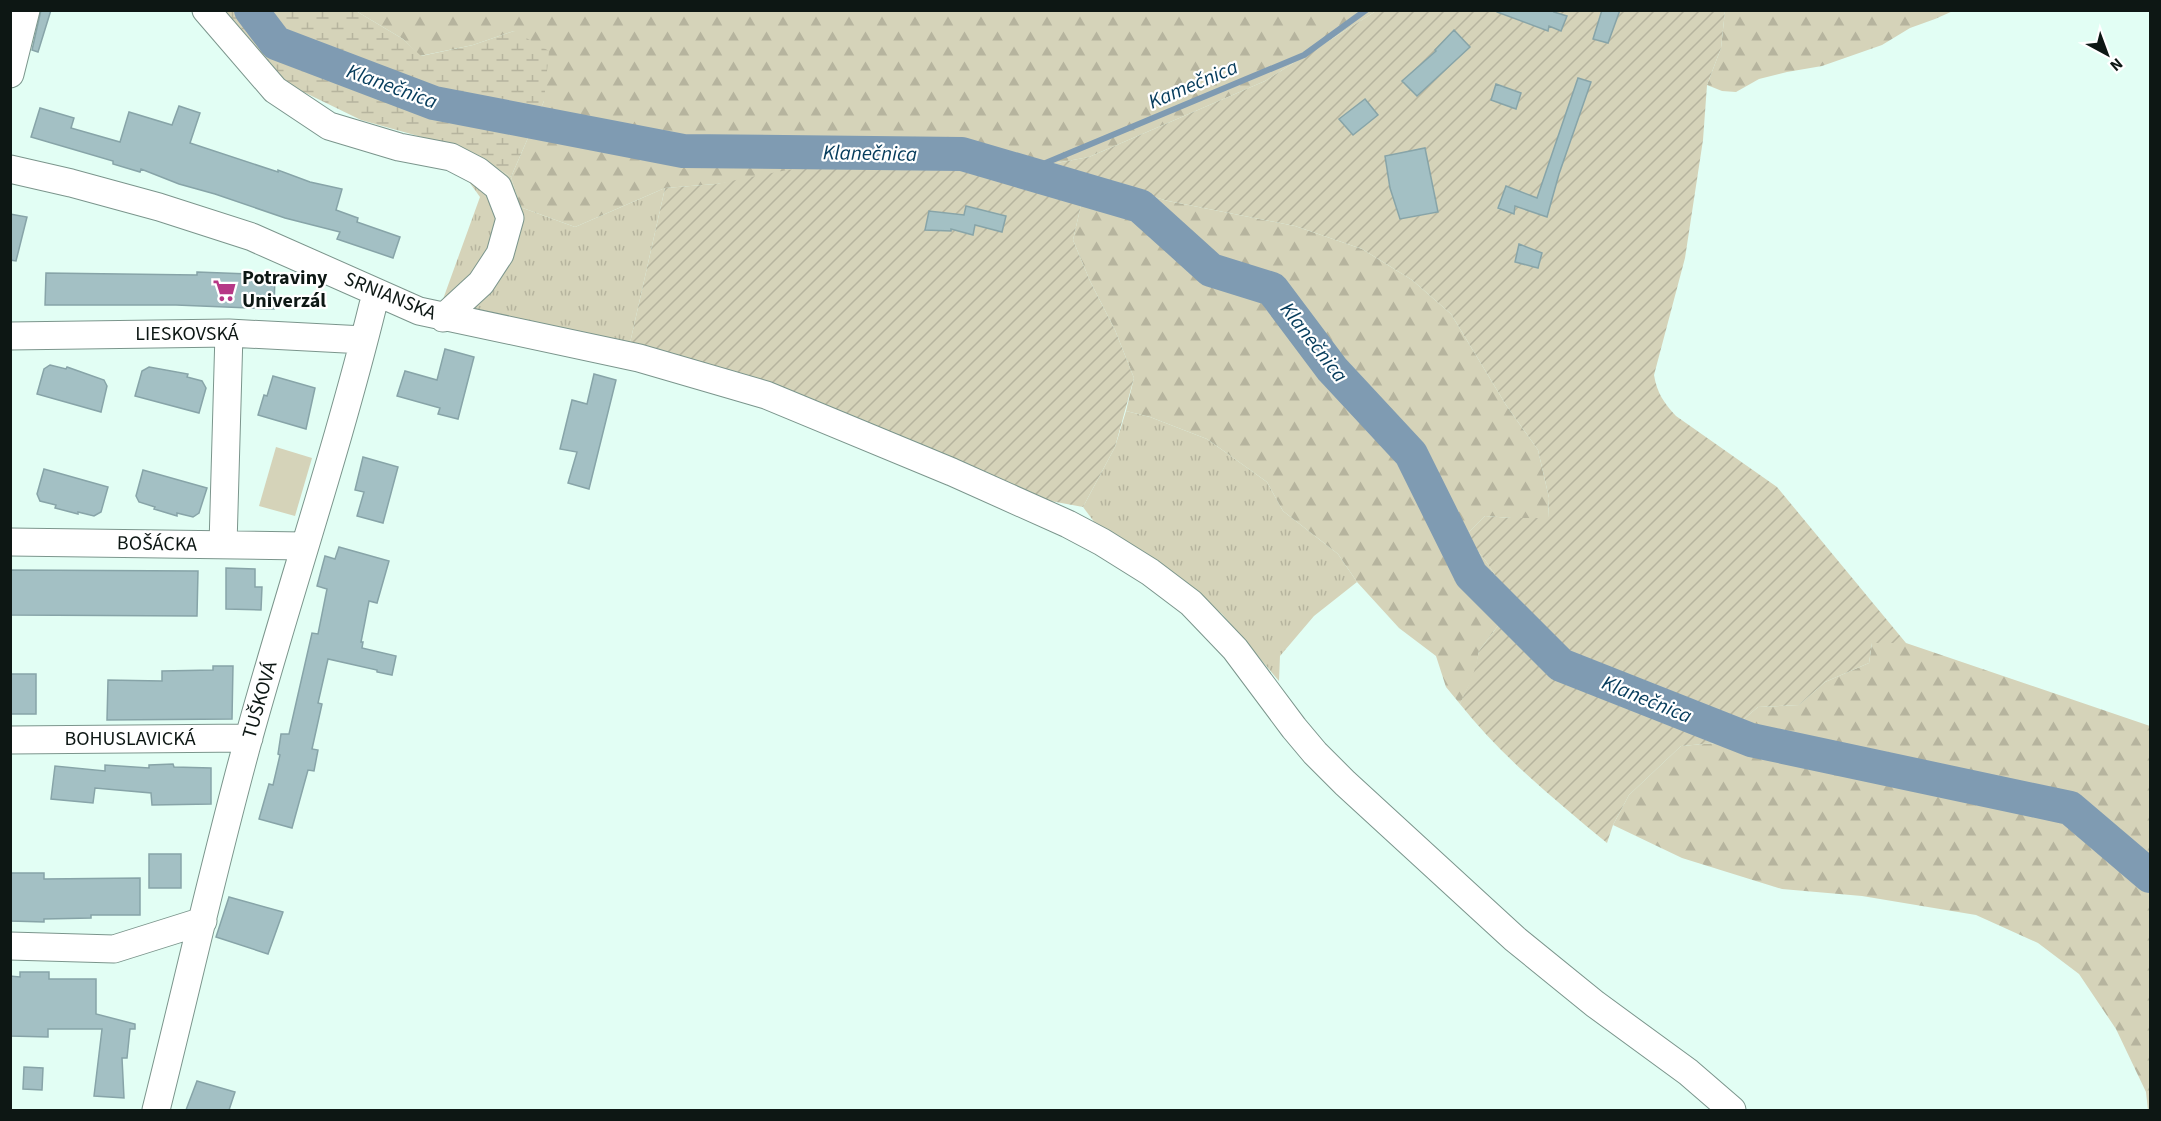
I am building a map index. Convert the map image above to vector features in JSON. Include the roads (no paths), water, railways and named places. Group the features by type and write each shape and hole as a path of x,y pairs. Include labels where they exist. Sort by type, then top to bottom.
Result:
{"street":[{"path":"11,67 26,10"},
{"path":"206,10 275,90 328,126 399,147 451,156 478,171 498,187 510,218 500,254 481,283 443,318"},
{"name":"SRNIANSKA","path":"11,168 205,221 273,246 419,311 443,318 536,335 639,358 766,396 852,430 1068,524 1150,572 1191,603 1235,649 1294,728 1346,783 1552,970 1688,1072 1732,1110"},
{"name":"TUŠKOVÁ","path":"156,1110 249,738 304,546 341,428 378,294"},
{"path":"223,545 229,333"},
{"name":"LIESKOVSKÁ","path":"10,336 229,333 364,340"},
{"name":"BOŠÁCKA","path":"10,542 304,546"},
{"name":"BOHUSLAVICKÁ","path":"10,740 249,738"},
{"path":"10,946 114,949 203,921"}],"waterway":[{"name":"Klanečnica","path":"251,10 276,43 434,103 683,151 962,154 1140,206 1211,270 1272,289 1332,369 1411,454 1471,575 1561,665 1751,740 2070,808 2150,876"},
{"name":"Kamečnica","path":"1024,172 1304,55 1366,10"}],"place":[{"name":"Potraviny Univerzál","path":"224,290"}]}
